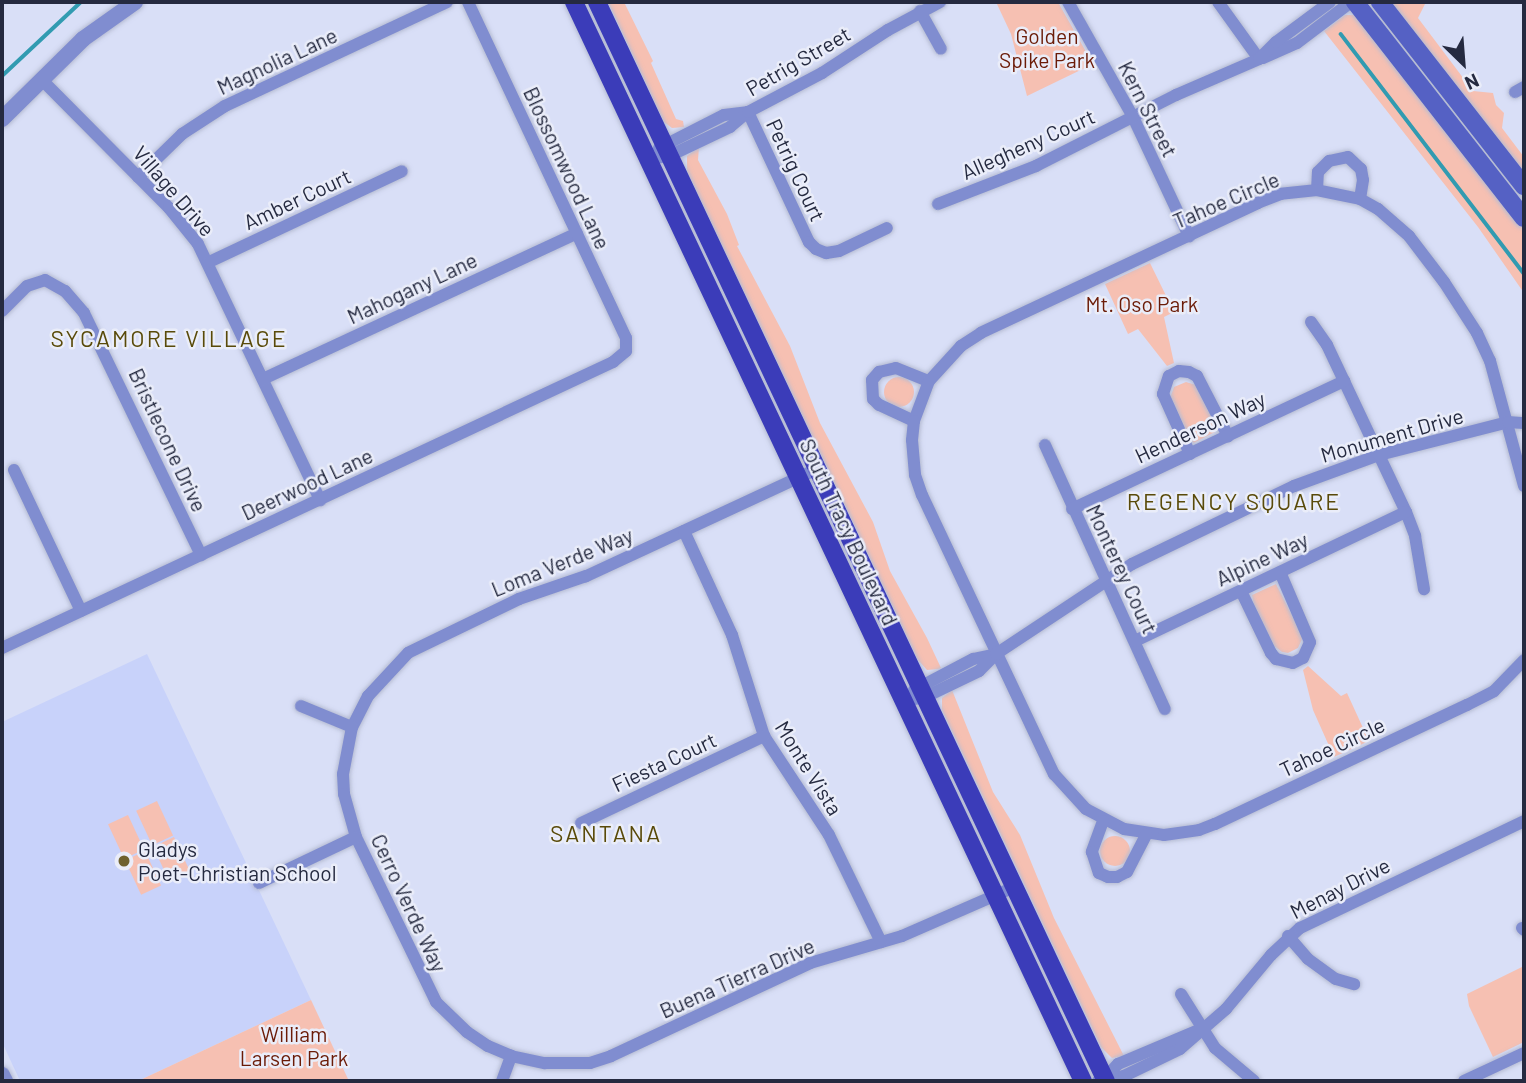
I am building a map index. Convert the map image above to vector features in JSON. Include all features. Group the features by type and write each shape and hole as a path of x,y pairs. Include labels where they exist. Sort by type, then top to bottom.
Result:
{"main road":[{"name":"South Tracy Boulevard","path":"574,2 1083,1081"},
{"name":"South Tracy Boulevard","path":"597,2 1103,1080"},
{"path":"1353,2 1524,218"},
{"path":"1380,2 1524,186"}],"street":[{"path":"2,119 83,39 135,2"},
{"name":"Magnolia Lane","path":"138,177 182,134 225,106 447,2"},
{"name":"Blossomwood Lane","path":"468,2 626,338 626,351"},
{"name":"Petrig Street","path":"648,159 730,127 748,112 822,73 920,11 940,2"},
{"name":"Kern Street","path":"1068,2 1133,117 1189,236"},
{"path":"1218,2 1259,59"},
{"path":"1259,59 1276,42 1330,2"},
{"path":"1259,59 1282,52 1297,43 1353,2"},
{"path":"920,11 941,49"},
{"name":"Allegheny Court","path":"938,204 1036,166 1133,117 1259,59"},
{"name":"Village Drive","path":"43,80 175,216 209,262 320,500"},
{"name":"Petrig Court","path":"748,112 809,242 816,249 826,253 839,251 887,228"},
{"path":"1317,190 1318,172 1329,161 1348,157 1361,169 1363,180 1360,200"},
{"name":"Amber Court","path":"209,262 402,172"},
{"name":"Tahoe Circle","path":"1523,663 1494,691 1226,819 1184,833 1146,835 1103,821 1070,795 1054,774 996,654 922,495 913,461 914,421 929,380 961,346 981,333 1281,194 1317,190 1360,200 1386,215 1409,236 1463,309 1489,361 1524,486"},
{"name":"Mahogany Lane","path":"263,379 577,233"},
{"name":"Bristlecone Drive","path":"2,311 27,286 45,280 65,291 95,330 201,555"},
{"path":"1311,322 1327,345 1406,512 1416,536 1424,589"},
{"name":"Deerwood Lane","path":"2,648 613,362 626,351"},
{"path":"914,421 879,405 871,390 872,380 879,372 896,368 929,380"},
{"path":"1189,454 1163,394 1169,376 1189,372 1197,376 1228,436"},
{"name":"Henderson Way","path":"1072,509 1344,381"},
{"name":"Monument Drive","path":"1508,422 1524,411"},
{"name":"Monument Drive","path":"903,701 922,691 979,671 996,654 1106,580 1173,542 1294,486 1379,455 1508,422 1524,423"},
{"name":"Monterey Court","path":"1045,445 1164,709"},
{"name":"Loma Verde Way","path":"352,727 368,696 380,681 408,653 430,639 519,599 586,576 817,469"},
{"path":"14,470 81,611"},
{"name":"Alpine Way","path":"1135,640 1406,512"},
{"name":"Monte Vista","path":"684,531 732,635 764,736 829,835 881,942"},
{"path":"1241,591 1271,653 1276,659 1293,663 1303,658 1310,642 1280,572"},
{"path":"300,706 352,727"},
{"name":"Cerro Verde Way","path":"352,727 343,774 344,794 356,837 436,1002 467,1032 511,1056"},
{"name":"Fiesta Court","path":"581,823 764,736"},
{"path":"1103,821 1092,852 1099,873 1108,877 1117,877 1127,872 1146,835"},
{"name":"Menay Drive","path":"1103,1080 1124,1076 1180,1049 1249,985 1288,936 1330,912 1524,821"},
{"path":"259,884 356,837"},
{"name":"Buena Tierra Drive","path":"511,1056 567,1064 611,1056 810,963 881,942 1014,887"},
{"path":"1288,936 1308,959 1336,979 1354,984"},
{"path":"1181,994 1223,1056 1254,1081"},
{"path":"1464,1081 1524,1053"},
{"path":"502,1081 511,1056"},
{"path":"2,1074 5,1081"}],"shaded area":[{"name":"Gladys Poet-Christian School","path":"147,654 311,1000 138,1081 20,1081 2,1042 2,722"}],"green space":[{"path":"608,2 624,2 653,61 651,63 676,119 683,121 684,127 672,128 664,122"},
{"name":"Golden Spike Park","path":"996,2 1058,2 1093,64 1027,96 1011,34"},
{"path":"1389,2 1426,2 1418,18 1473,91 1493,93 1496,105 1504,113 1502,128 1524,157 1524,175"},
{"path":"1345,15 1355,15 1524,229 1524,293 1478,227 1324,31"},
{"path":"699,147 698,160 727,214 739,245 737,246 790,346 820,423 873,522 890,571 941,668 927,670 918,660 687,171 687,156"},
{"name":"Mt. Oso Park","path":"1150,263 1174,312 1164,317 1174,363 1167,366 1138,329 1128,334 1105,284"},
{"path":"899,377 910,381 914,392 910,403 899,407 888,403 884,392 888,381"},
{"path":"1186,382 1196,385 1215,424 1215,432 1194,443 1188,437 1170,398 1174,387"},
{"path":"1276,584 1303,637 1298,648 1288,653 1273,645 1252,595"},
{"path":"1308,666 1341,696 1347,693 1369,741 1334,757 1313,710 1303,670"},
{"path":"952,690 993,792 1020,835 1054,918 1124,1056 1112,1058 1101,1047 942,710 942,698"},
{"path":"157,801 173,835 152,845 136,811"},
{"path":"128,815 144,849 124,859 108,824"},
{"path":"1115,836 1126,840 1130,851 1126,862 1115,866 1104,862 1100,851 1104,840"},
{"path":"174,837 190,871 169,881 153,847"},
{"path":"145,851 161,885 141,895 125,860"},
{"path":"1524,966 1524,1042 1493,1057 1469,1006 1467,994"},
{"name":"William Larsen Park","path":"311,1000 349,1081 138,1081"}],"waterway":[{"path":"2,76 81,2"},
{"path":"1341,34 1524,273"}],"place":[{"name":"Gladys Poet-Christian School","path":"124,861"}],"district":[{"name":"SYCAMORE VILLAGE","path":"169,338"},
{"name":"REGENCY SQUARE","path":"1234,501"},
{"name":"SANTANA","path":"606,833"}]}
